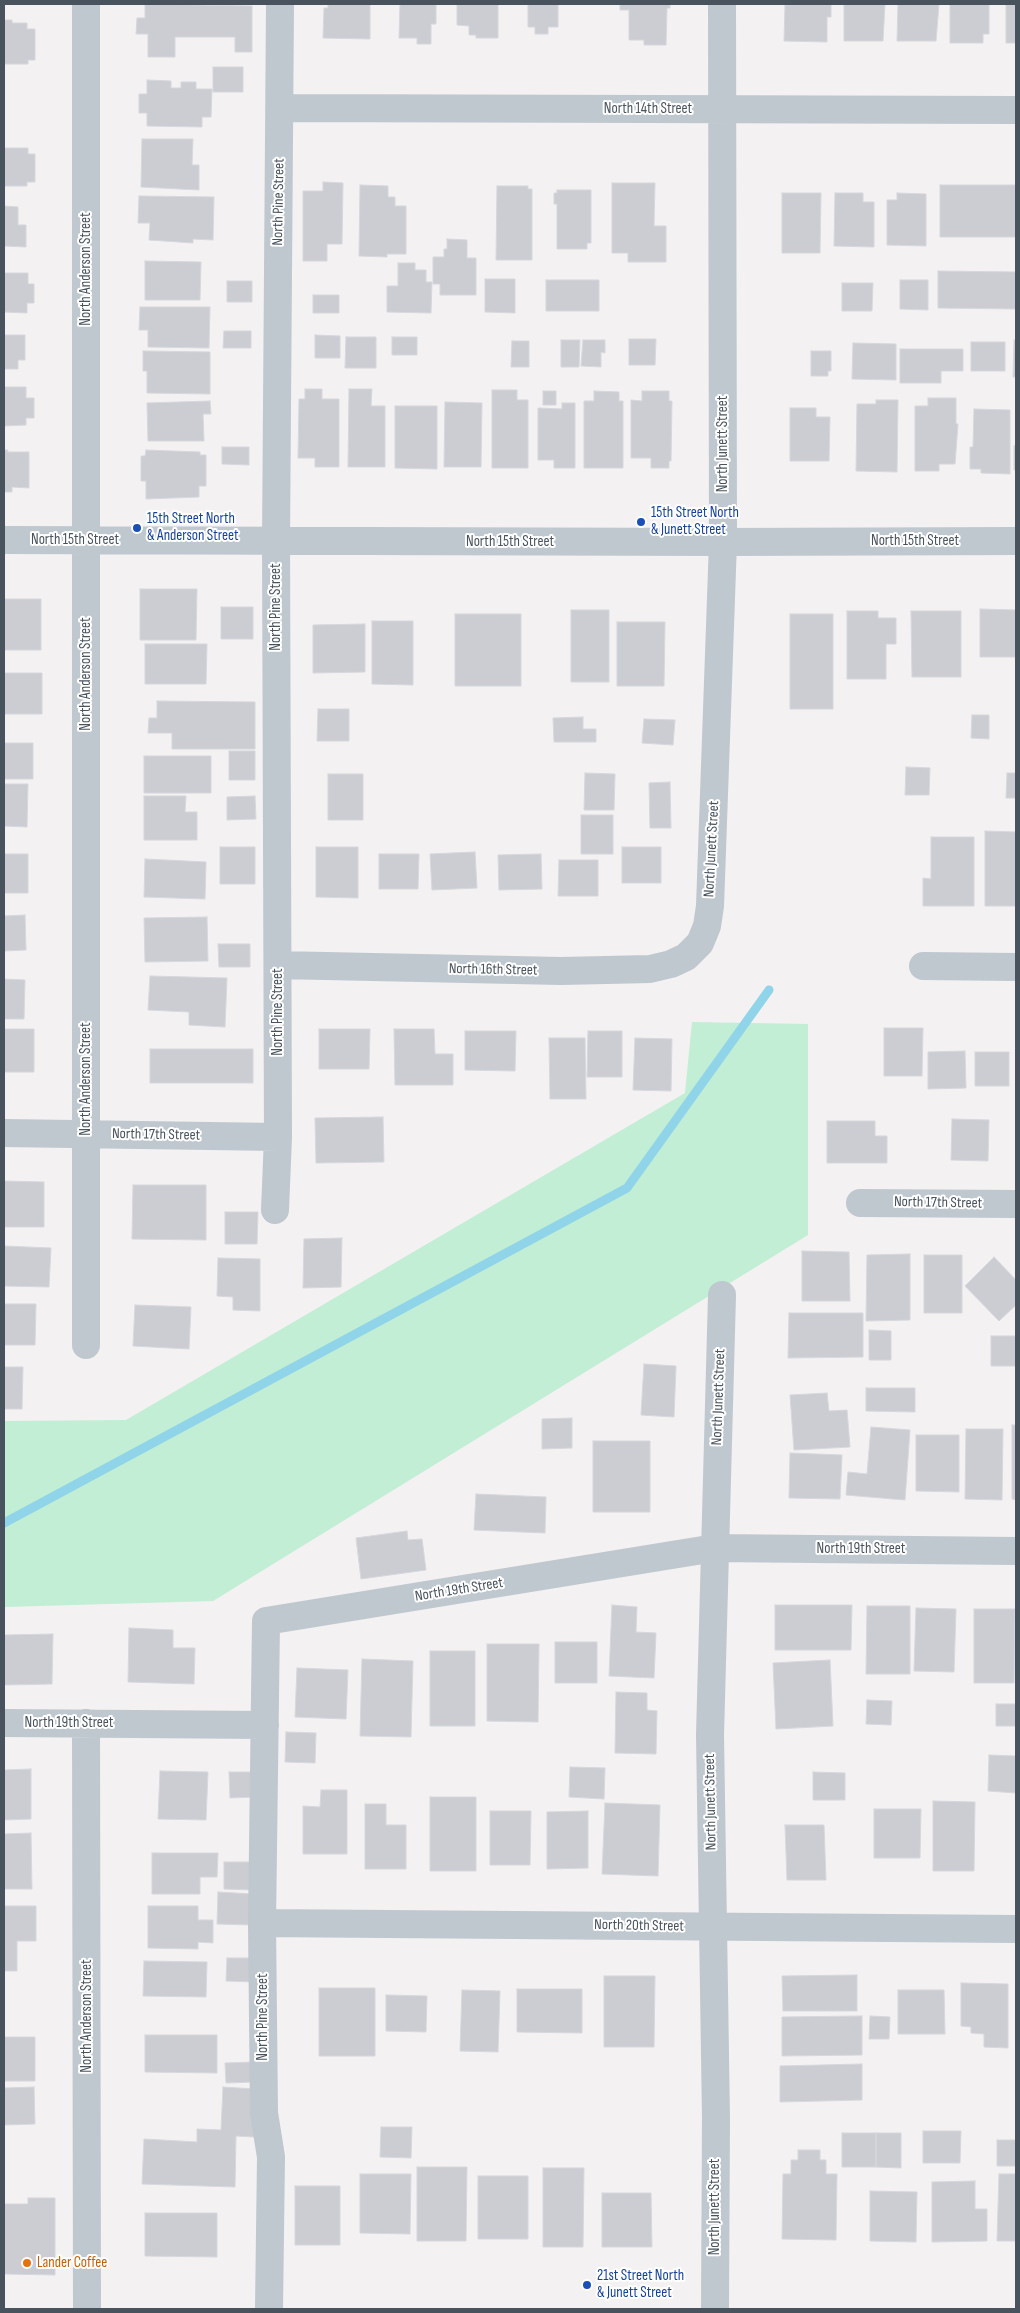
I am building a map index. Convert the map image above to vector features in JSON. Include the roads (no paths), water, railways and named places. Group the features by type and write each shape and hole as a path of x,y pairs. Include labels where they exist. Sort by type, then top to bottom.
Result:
{"street":[{"name":"North Anderson Street","path":"86,4 86,1345"},
{"name":"North Pine Street","path":"275,1210 278,1137 276,541 280,4"},
{"name":"North Junett Street","path":"700,943 710,906 723,542 722,4"},
{"name":"North 14th Street","path":"280,108 1016,110"},
{"name":"North 15th Street","path":"4,540 1016,541"},
{"name":"North 16th Street","path":"278,965 561,971 650,969 671,964 686,957 700,943"},
{"path":"923,966 1016,967"},
{"name":"North 17th Street","path":"4,1133 278,1137"},
{"name":"North 17th Street","path":"860,1202 1016,1204"},
{"name":"North Junett Street","path":"715,2309 716,2118 710,1735 722,1295"},
{"name":"North 19th Street","path":"4,1723 265,1725 266,1621 715,1548 1016,1551"},
{"name":"North Anderson Street","path":"86,1723 87,2309"},
{"name":"North Pine Street","path":"265,1725 262,1923 264,2113 270,2157 269,2309"},
{"name":"North 20th Street","path":"262,1923 1016,1929"}],"waterway":[{"path":"4,1523 627,1188 769,990"}],"place":[{"name":"15th Street North & Junett Street","path":"641,522"},
{"name":"15th Street North & Anderson Street","path":"137,528"},
{"name":"Lander Coffee","path":"27,2263"},
{"name":"21st Street North & Junett Street","path":"587,2285"}]}
